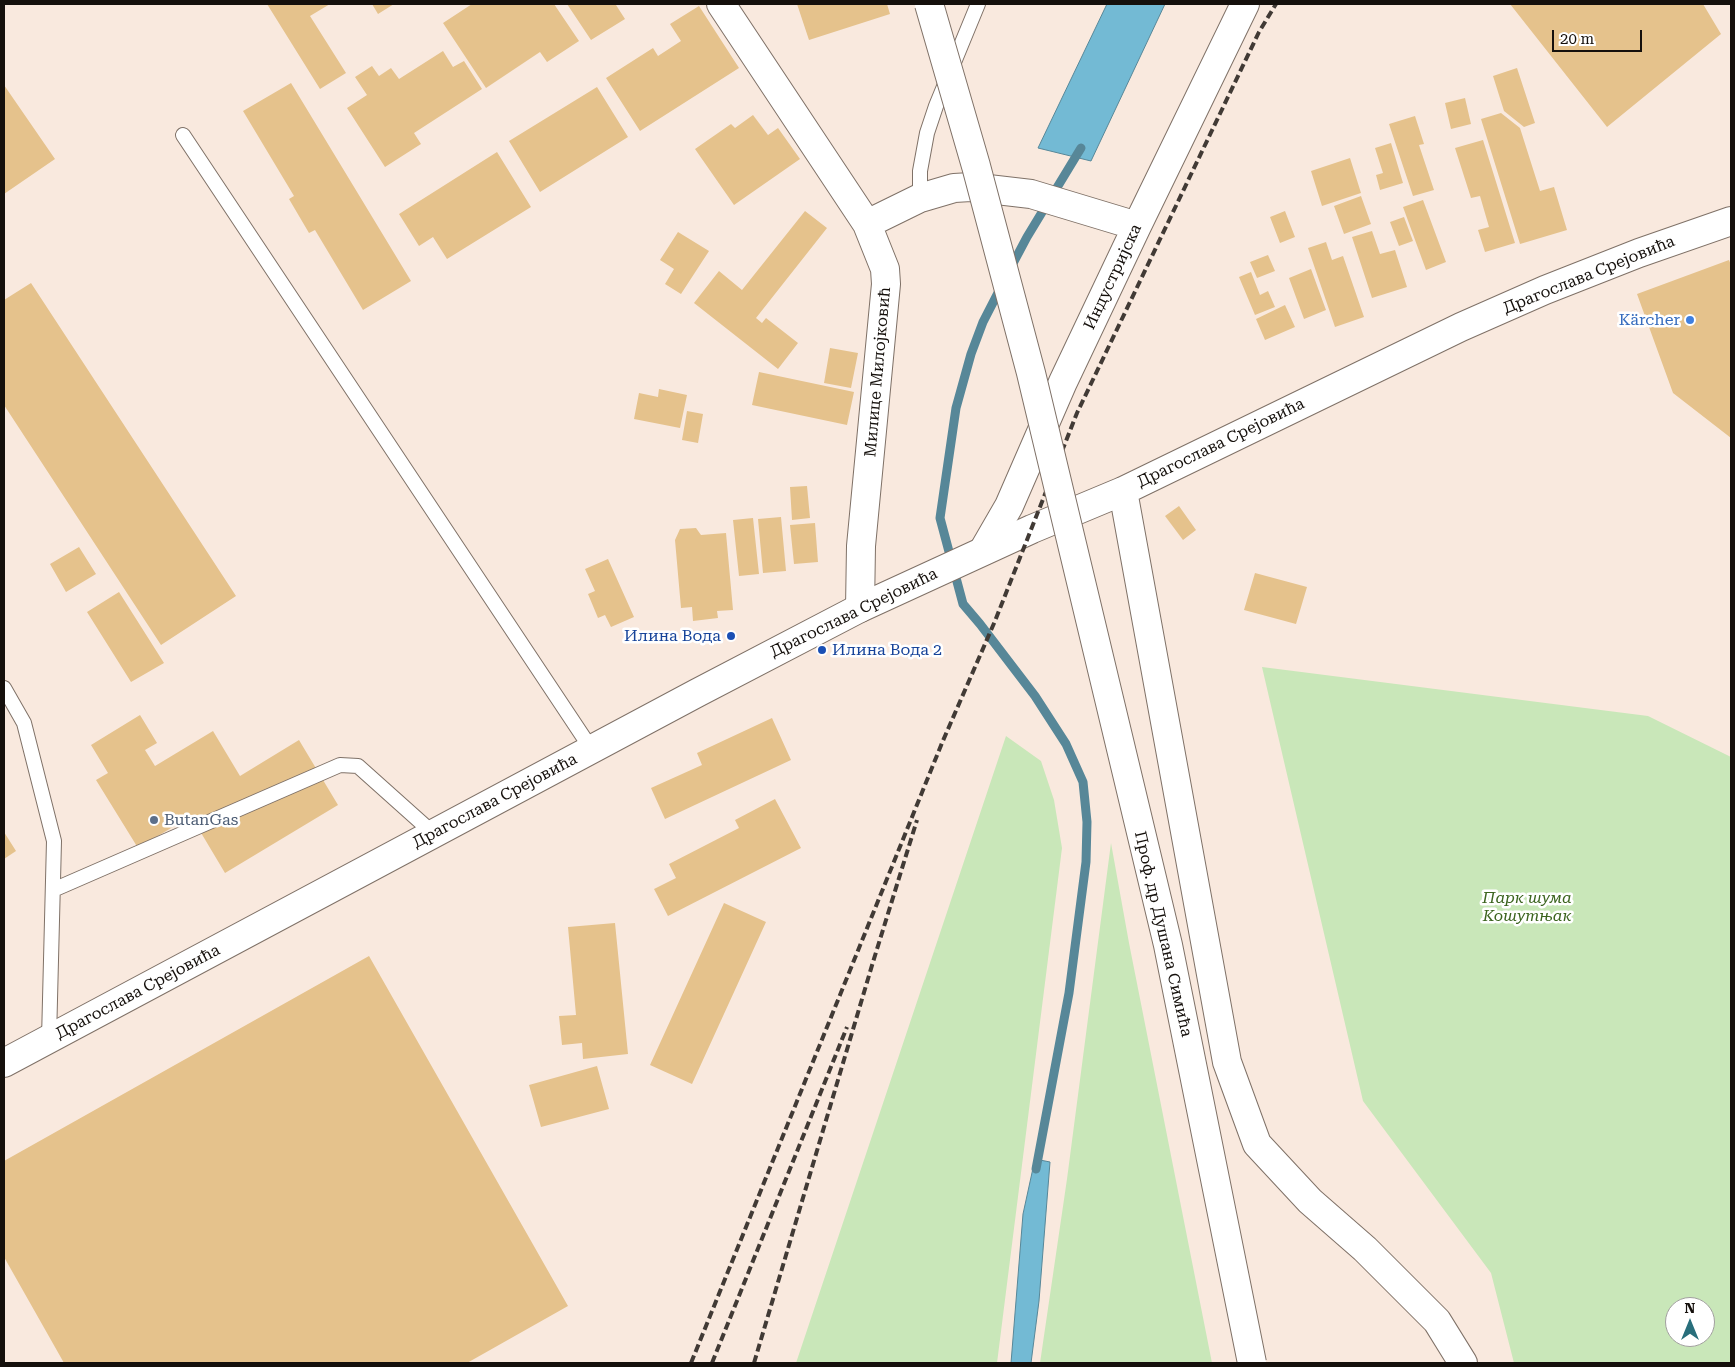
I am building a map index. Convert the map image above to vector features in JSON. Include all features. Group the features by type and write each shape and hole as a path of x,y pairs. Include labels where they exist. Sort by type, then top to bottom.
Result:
{"street":[{"name":"Милице Милојковић","path":"721,4 867,224 885,269 886,284 861,546 860,608"},
{"name":"Проф. др Душана Симића","path":"929,4 976,166 1014,308 1168,945 1252,1363"},
{"name":"Индустријска","path":"974,555 1009,506 1137,226 1245,4"},
{"path":"867,224 920,198 954,188 971,186 1031,194 1137,226"},
{"name":"Драгослава Срејовића","path":"4,1063 860,608 974,555 1123,490 1461,327 1545,290 1639,253 1731,221"},
{"path":"1123,490 1227,1062 1257,1144 1310,1201 1365,1249 1437,1320 1463,1363"}],"lane":[{"path":"920,198 920,171 927,133 936,106 978,4"},
{"path":"183,135 592,750"},
{"path":"4,688 24,724 54,841 49,1039"},
{"path":"53,890 340,764 358,766 434,834"}],"green space":[{"name":"Парк шума Кошутњак","path":"1262,667 1648,716 1731,757 1731,1363 1514,1363 1491,1273 1363,1101"},
{"path":"1006,736 1041,761 1054,800 1062,848 997,1363 796,1363"},
{"path":"1111,843 1212,1363 1040,1363 1067,1179"}],"water":[{"path":"1107,4 1165,4 1091,161 1038,148"},
{"path":"1035,1159 1050,1162 1039,1301 1031,1363 1011,1363 1023,1214"}],"building":[{"path":"267,4 330,4 310,16 346,73 320,89"},
{"path":"372,4 394,4 378,14"},
{"path":"472,4 554,4 579,41 547,62 540,52 486,88 443,23"},
{"path":"567,4 619,4 616,5 625,19 591,40"},
{"path":"797,4 887,4 890,14 809,40"},
{"path":"1510,4 1703,4 1721,34 1607,127"},
{"path":"699,6 739,68 640,131 606,78 653,48 658,56 681,41 670,24"},
{"path":"443,51 453,67 464,61 482,89 414,133 421,144 385,167 347,108 367,95 355,77 372,66 379,76 391,68 399,79"},
{"path":"1517,68 1535,123 1524,127 1504,111 1493,76"},
{"path":"291,83 411,281 363,310 315,230 309,233 289,199 294,196 243,111"},
{"path":"4,85 55,159 4,194"},
{"path":"597,87 628,137 540,192 509,141"},
{"path":"1465,98 1471,124 1451,129 1445,103"},
{"path":"1501,113 1520,128 1540,191 1554,187 1567,230 1520,244 1481,119"},
{"path":"753,115 768,135 778,128 800,159 734,205 695,149 731,124 735,128"},
{"path":"1415,116 1424,144 1419,145 1434,190 1413,196 1389,124"},
{"path":"1483,140 1515,243 1485,252 1478,230 1489,227 1480,196 1471,198 1455,148"},
{"path":"1391,143 1403,183 1380,190 1376,175 1383,173 1375,148"},
{"path":"497,152 531,207 447,259 433,237 419,246 399,214"},
{"path":"1350,158 1361,193 1322,206 1311,171"},
{"path":"1361,196 1371,224 1344,234 1334,206"},
{"path":"1423,200 1446,262 1426,270 1403,207"},
{"path":"805,211 827,228 756,318 762,323 766,318 798,343 778,369 694,303 719,271 742,290"},
{"path":"1285,211 1295,237 1280,243 1270,217"},
{"path":"1404,217 1413,241 1399,246 1390,222"},
{"path":"1372,231 1380,254 1395,250 1407,287 1372,298 1352,237"},
{"path":"678,232 709,251 681,294 665,284 674,269 660,260"},
{"path":"1326,242 1332,260 1343,256 1364,317 1335,327 1308,248"},
{"path":"1268,255 1275,271 1257,278 1250,262"},
{"path":"1729,260 1731,265 1731,438 1673,393 1637,294"},
{"path":"1311,269 1326,310 1304,319 1289,278"},
{"path":"1251,272 1260,295 1268,291 1275,307 1255,315 1239,277"},
{"path":"31,283 236,596 161,645 4,405 4,300"},
{"path":"1285,305 1295,327 1265,340 1256,319"},
{"path":"830,348 858,353 851,388 824,383"},
{"path":"759,372 854,392 847,425 752,405"},
{"path":"659,389 687,395 680,428 634,419 639,393 658,397"},
{"path":"687,411 703,414 698,443 682,440"},
{"path":"807,486 810,518 792,520 790,487"},
{"path":"1179,506 1196,530 1183,540 1165,516"},
{"path":"781,517 786,571 763,573 758,519"},
{"path":"753,518 759,574 739,576 733,520"},
{"path":"815,523 818,562 794,564 790,525"},
{"path":"696,528 701,535 726,533 733,610 717,611 718,618 693,621 692,607 681,608 675,540 680,529"},
{"path":"79,547 96,574 66,592 50,564"},
{"path":"608,559 634,617 611,627 605,615 598,618 588,594 595,591 585,569"},
{"path":"1255,573 1307,587 1296,624 1244,610"},
{"path":"119,592 164,663 131,682 87,612"},
{"path":"140,715 157,743 145,750 155,766 213,731 240,776 299,740 338,805 225,873 191,816 138,848 96,780 108,773 91,745"},
{"path":"772,718 791,760 665,819 651,788 702,765 697,753"},
{"path":"775,799 801,848 668,916 654,889 676,878 669,864 739,828 735,820"},
{"path":"4,832 16,851 4,859"},
{"path":"724,903 766,922 692,1084 650,1065"},
{"path":"615,923 628,1054 583,1059 582,1043 562,1045 559,1016 576,1015 568,927"},
{"path":"369,956 568,1306 467,1363 64,1363 4,1257 4,1161"},
{"path":"597,1066 609,1109 541,1127 529,1085"}],"waterway":[{"path":"1010,269 1027,237 1081,148"},
{"path":"1001,287 983,322 971,354 956,408 940,518 963,604 1035,696 1066,744 1083,782 1087,822 1086,862 1069,993 1036,1169"}],"railway":[{"path":"691,1363 942,743 995,621 1077,413 1259,32 1276,4"},
{"path":"754,1363 917,820"},
{"path":"712,1363 847,1027"}],"place":[{"name":"Kärcher","path":"1690,320"},
{"name":"Илина Вода","path":"731,636"},
{"name":"Илина Вода 2","path":"822,650"},
{"name":"ButanGas","path":"154,820"}]}
